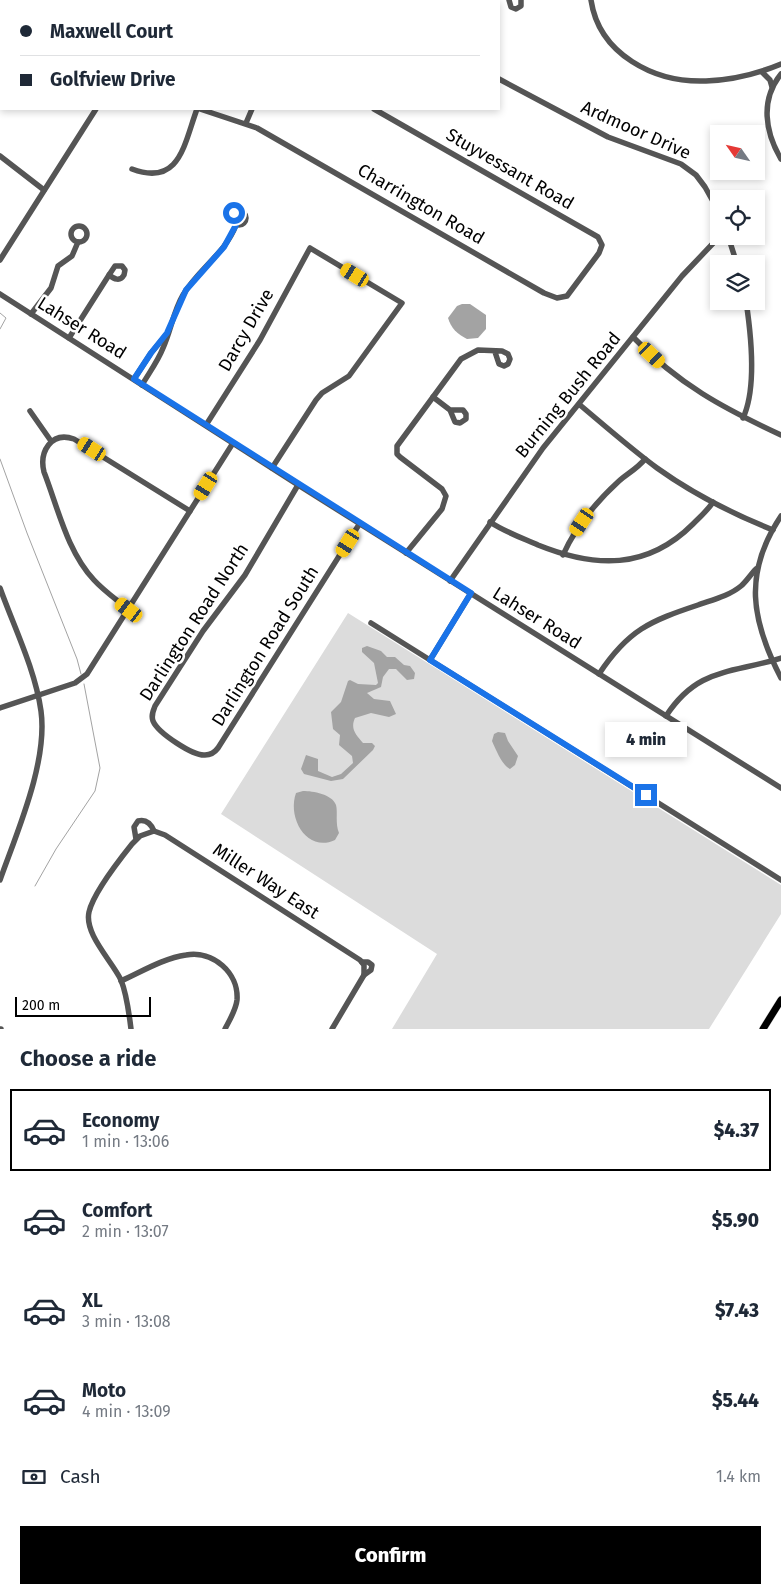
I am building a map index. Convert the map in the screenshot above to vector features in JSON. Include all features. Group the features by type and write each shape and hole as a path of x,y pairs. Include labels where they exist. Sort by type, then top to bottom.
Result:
{"main road":[{"path":"763,1029 781,1000"}],"street":[{"path":"508,0 511,7 516,9 521,6 521,0"},
{"path":"591,0 597,25 608,42 622,56 653,72 674,78 705,81 762,72 781,64"},
{"path":"762,72 770,80 772,87"},
{"path":"781,74 772,87 767,107 767,124 771,140 781,159"},
{"name":"Ardmoor Drive","path":"500,80 608,137 681,164 696,175 710,195"},
{"path":"0,260 95,110"},
{"path":"132,169 144,174 154,174 173,166 181,154 198,110"},
{"name":"Charrington Road","path":"201,110 246,123 552,297 562,298 567,296 599,253 602,242"},
{"path":"246,123 252,110"},
{"name":"Stuyvessant Road","path":"376,110 593,233 602,242"},
{"path":"0,156 44,190"},
{"path":"142,385 163,349 167,333 186,290 224,247 236,225"},
{"path":"31,314 51,288 58,266 72,256 78,242"},
{"name":"Burning Bush Road","path":"450,581 531,463 580,405 682,276 711,245"},
{"name":"Darcy Drive","path":"206,425 260,340 310,248 402,302 349,376 322,393 316,400 272,468"},
{"path":"69,338 108,275"},
{"name":"Lahser Road","path":"0,294 298,485 781,788"},
{"path":"743,418 748,406 750,376 746,310"},
{"path":"134,379 167,333"},
{"path":"633,337 673,374 713,402 781,435"},
{"path":"406,553 438,515 446,500 442,489 397,454 396,450 399,443 465,356 478,350 489,349 495,352"},
{"path":"433,397 450,410"},
{"path":"580,405 645,459 680,483 713,502 773,530"},
{"path":"30,411 51,441"},
{"path":"129,610 93,579 79,560 70,542 42,464 44,450 51,441 65,437 79,442 190,511"},
{"path":"0,708 75,683 87,674 233,443"},
{"path":"563,555 576,530 595,505 645,459"},
{"name":"Darlington Road North","path":"206,755 191,751 163,733 154,722 153,710 203,631 250,568 273,524 298,485"},
{"path":"490,522 563,555 581,560 605,562 645,555 679,537 713,502"},
{"path":"599,674 619,646 642,627 665,616 724,596 742,586 756,569 781,516"},
{"name":"Darlington Road South","path":"206,755 213,753 221,744 360,524"},
{"path":"756,569 755,592 762,640 781,678"},
{"path":"742,586 755,592"},
{"path":"0,588 38,696 42,720 40,758 0,880"},
{"path":"430,660 471,593"},
{"path":"371,623 781,880"},
{"path":"666,716 681,696 698,682 716,675 781,658"},
{"name":"Miller Way East","path":"136,839 134,827 138,822 145,821 154,831 166,835 364,968 332,1029"},
{"path":"131,1029 121,981 91,931 89,915 97,896 136,839 145,833 154,831"},
{"path":"121,981 182,955 198,954 209,957 226,968 236,987 236,1005 225,1029"}],"shaded area":[{"path":"470,304 486,315 486,329 478,338 467,339 463,337 449,322 448,318 457,306"},
{"path":"348,613 781,885 781,914 709,1029 392,1029 437,954 221,814"},
{"path":"367,646 381,651 387,657 395,657 404,665 410,666 415,673 414,679 407,680 396,669 389,669 383,677 381,687 367,693 374,699 390,701 396,714 389,717 371,713 355,718 353,729 356,734 363,743 372,743 375,746 343,779 331,781 304,774 301,769 306,755 318,759 318,771 332,777 341,774 353,763 352,756 339,745 340,735 333,729 331,712 341,702 348,681 350,680 358,684 376,685 378,683 374,663 362,652 362,648"},
{"path":"498,732 505,733 518,756 515,765 510,769 502,761 492,741 494,734"},
{"path":"303,791 322,794 334,801 337,808 339,833 335,840 325,843 316,842 302,831 294,813 294,803 296,793"}],"waterway":[{"path":"0,313 6,318 0,329"},
{"path":"0,459 77,659 81,674"},
{"path":"35,886 56,849 95,791 100,768 84,684"}],"route":[{"path":"234,213 232,221 236,225 228,242 186,290 179,302 167,333 134,379 298,485 471,593 430,660 646,795"}]}
